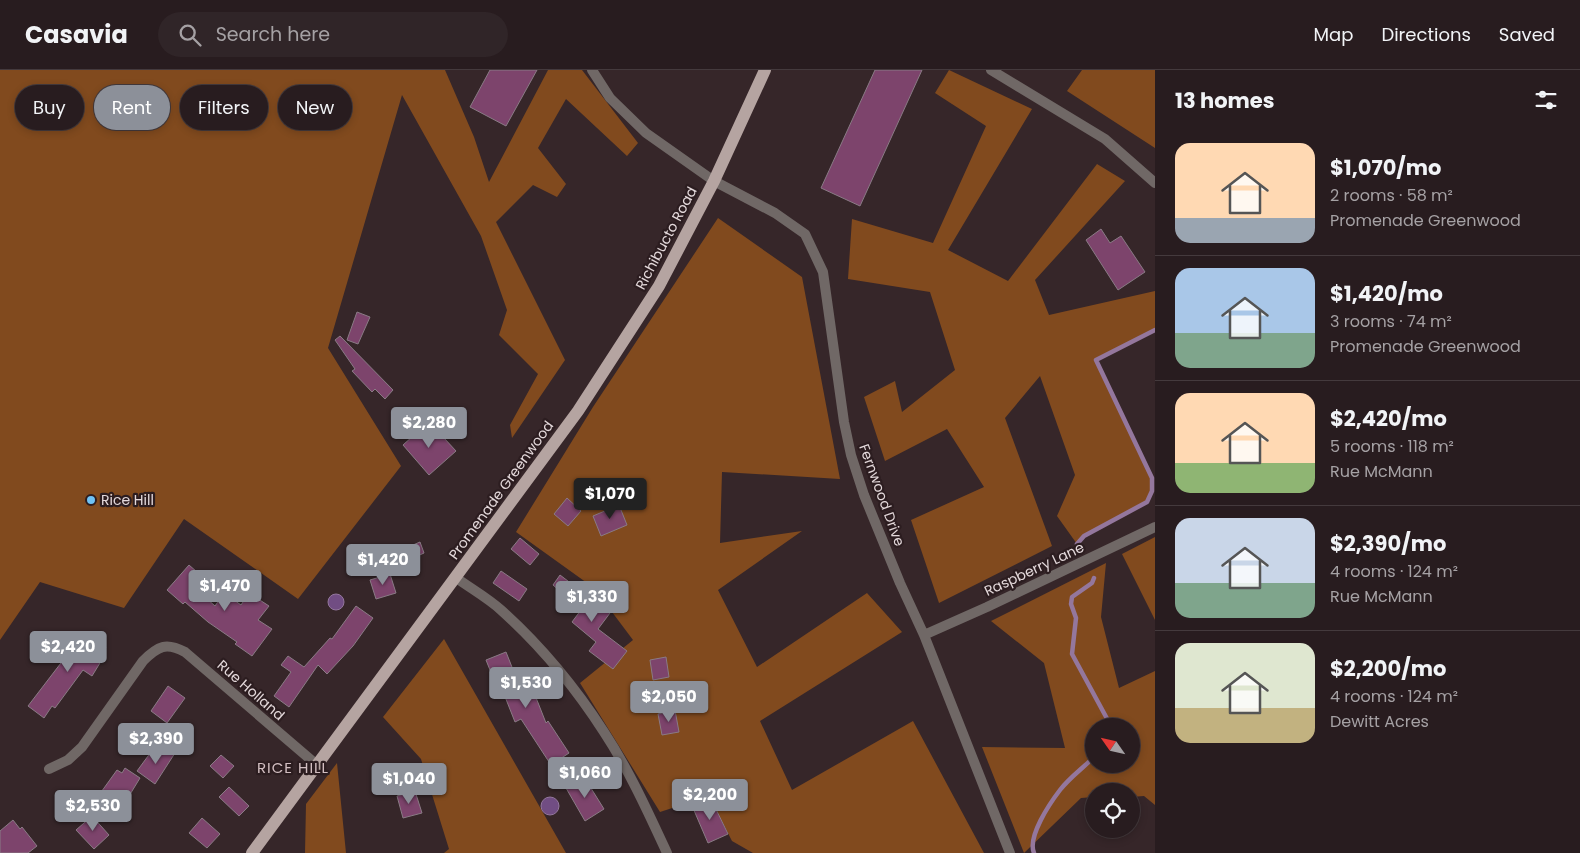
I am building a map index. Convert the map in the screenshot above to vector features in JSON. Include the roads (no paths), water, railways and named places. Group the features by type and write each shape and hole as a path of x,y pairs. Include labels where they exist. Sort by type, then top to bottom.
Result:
{"main road":[{"name":"Richibucto Road","path":"578,411 659,286 714,181 765,70"},
{"name":"Promenade Greenwood","path":"252,853 578,411"}],"street":[{"name":"Fernwood Drive","path":"592,70 610,98 646,133 714,181 775,213 805,234 823,272 844,422 864,495 900,583 924,634 1010,853"},
{"path":"991,70 1105,138 1155,183"},
{"name":"Raspberry Lane","path":"924,634 987,607 1155,526"},
{"path":"455,577 500,609 542,650 576,691 605,732 641,796 667,853"},
{"name":"Rue Holland","path":"49,769 68,760 82,747 143,661 152,652 163,646 175,647 185,652 317,765"}],"waterway":[{"path":"1077,544 1084,536 1147,502 1152,491 1152,478 1096,360 1155,330"},
{"path":"1094,578 1092,583 1072,597 1071,604 1076,618 1072,654 1107,718"},
{"path":"1034,853 1034,838 1041,820 1060,790 1085,765"}],"place":[{"name":"Rice Hill","path":"91,500"}],"district":[{"name":"RICE HILL","path":"293,767"}]}
